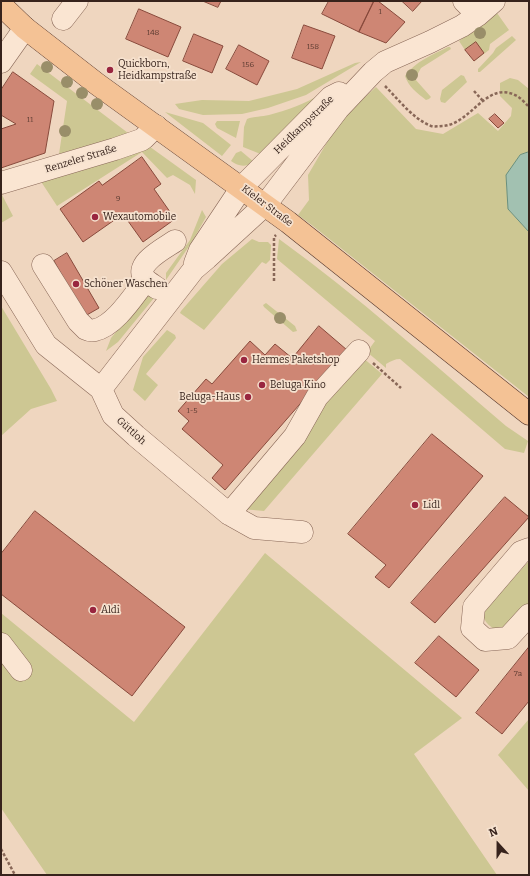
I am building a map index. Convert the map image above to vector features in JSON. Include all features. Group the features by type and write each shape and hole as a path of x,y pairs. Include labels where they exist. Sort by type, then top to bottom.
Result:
{"main road":[{"name":"Kieler Straße","path":"1,5 25,28 97,84 266,204 529,414"}],"street":[{"path":"63,19 77,1"},
{"name":"Heidkampstraße","path":"242,187 331,97 372,72 385,62 462,26 479,6"},
{"path":"1,62 25,28"},
{"name":"Heidkampstraße","path":"266,204 338,109 372,72"},
{"name":"Renzeler Straße","path":"1,183 116,149 141,140 156,126"},
{"path":"194,269 200,250 242,187"},
{"path":"1,272 46,345 101,388 194,269 266,204"},
{"path":"171,298 146,280 143,274 143,268 146,261 175,241"},
{"path":"43,265 78,321 86,329 94,330 108,324 121,311 146,280"},
{"path":"229,514 295,436 317,397 359,350"},
{"name":"Güttloh","path":"101,388 113,415 229,514 254,528 302,532"},
{"path":"529,549 521,552 474,607 472,628 485,640 508,638 529,615"},
{"path":"1,644 22,670"}],"path":[{"path":"372,72 418,119 433,127 451,125 465,117 488,96 504,92 516,96 529,107"},
{"path":"474,92 483,101"},
{"path":"274,237 274,281"},
{"path":"359,350 401,388"},
{"path":"1,849 15,875"}],"shaded area":[{"path":"497,13 509,30 490,44 489,50 472,63 484,53 465,50 459,41"},
{"path":"512,36 516,40 480,72 478,72 478,69 496,48"},
{"path":"448,47 451,49 421,68 415,79 431,97 426,100 416,92 406,80 405,76 419,62"},
{"path":"361,62 306,95 268,108 242,114 203,115 179,109 175,104 202,100 249,101 297,89 355,63"},
{"path":"37,64 128,133 126,136 59,154 67,101 30,74"},
{"path":"461,75 464,76 467,82 445,103 441,102 440,99 442,90"},
{"path":"510,78 518,80 529,89 529,152 520,155 506,176 508,209 529,232 529,397 298,215 309,200 308,175 340,120 376,87 416,129 443,134 478,113 498,131 511,116 512,108 500,96 500,83"},
{"path":"322,93 263,155 243,147 244,127 247,119 290,109"},
{"path":"165,112 203,123 231,145 222,156"},
{"path":"217,121 240,121 236,138 217,128 215,124"},
{"path":"146,144 196,180 195,194 190,185 173,175 167,178 142,152 57,206 40,180"},
{"path":"241,151 254,162 242,166 231,161 236,153"},
{"path":"529,152 529,232 508,209 506,175 520,155"},
{"path":"1,193 13,216 1,223"},
{"path":"202,210 206,217 192,242 166,280 166,273 190,240"},
{"path":"252,239 259,242 268,242 271,245 270,260 266,264 262,262 204,330 180,313 222,264"},
{"path":"279,239 366,306 506,426 528,441 524,453 505,449 400,359 393,360 386,364 386,368 367,352 375,341 277,259"},
{"path":"147,294 154,298 118,342 106,351 111,338"},
{"path":"266,303 295,326 297,331 293,332 264,307 263,305"},
{"path":"1,306 57,401 31,409 1,436"},
{"path":"167,330 175,335 176,338 146,374 158,385 145,401 133,390 143,357"},
{"path":"362,357 382,374 264,511 242,509 315,409"},
{"path":"265,553 462,718 414,754 497,875 47,875 1,808 1,613 134,722"},
{"path":"529,561 529,607 512,626 496,630 488,625 484,619 485,607 503,584 507,585"},
{"path":"529,719 529,791 498,755"}],"building":[{"path":"203,1 221,1 218,7"},
{"path":"329,1 374,1 359,32 322,14"},
{"path":"374,1 378,1 405,22 386,43 359,32"},
{"path":"402,1 422,1 413,11"},
{"path":"139,9 181,27 168,57 126,39"},
{"path":"304,25 335,36 322,69 292,58"},
{"path":"194,34 223,46 212,73 183,61"},
{"path":"476,42 484,53 474,61 465,50"},
{"path":"239,45 269,61 257,85 226,69"},
{"path":"13,72 54,101 45,153 1,168 1,129 16,124 1,115 1,90"},
{"path":"495,114 504,123 498,128 489,119"},
{"path":"142,157 161,184 154,189 175,219 143,242 123,214 83,242 60,209 99,181 102,185"},
{"name":"Schöner Waschen","path":"67,253 99,308 85,316 54,261"},
{"name":"Beluga-Haus","path":"319,326 347,350 225,490 212,478 223,465 182,429 189,421 178,411 206,379 212,384 250,341 265,355 275,344 292,358"},
{"name":"Lidl","path":"432,434 483,476 389,588 375,577 386,565 348,534"},
{"path":"505,497 529,517 435,623 411,603"},
{"name":"Aldi","path":"35,511 185,627 132,696 1,594 1,554"},
{"path":"439,636 479,670 456,697 415,663"},
{"path":"529,647 529,701 502,734 476,713"}],"place":[{"name":"Quickborn, Heidkampstraße","path":"110,70"},
{"name":"Wexautomobile","path":"95,217"},
{"name":"Schöner Waschen","path":"76,284"},
{"name":"Hermes Paketshop","path":"244,360"},
{"name":"Beluga Kino","path":"262,385"},
{"name":"Beluga-Haus","path":"248,397"},
{"name":"Lidl","path":"415,505"},
{"name":"Aldi","path":"93,610"}]}
